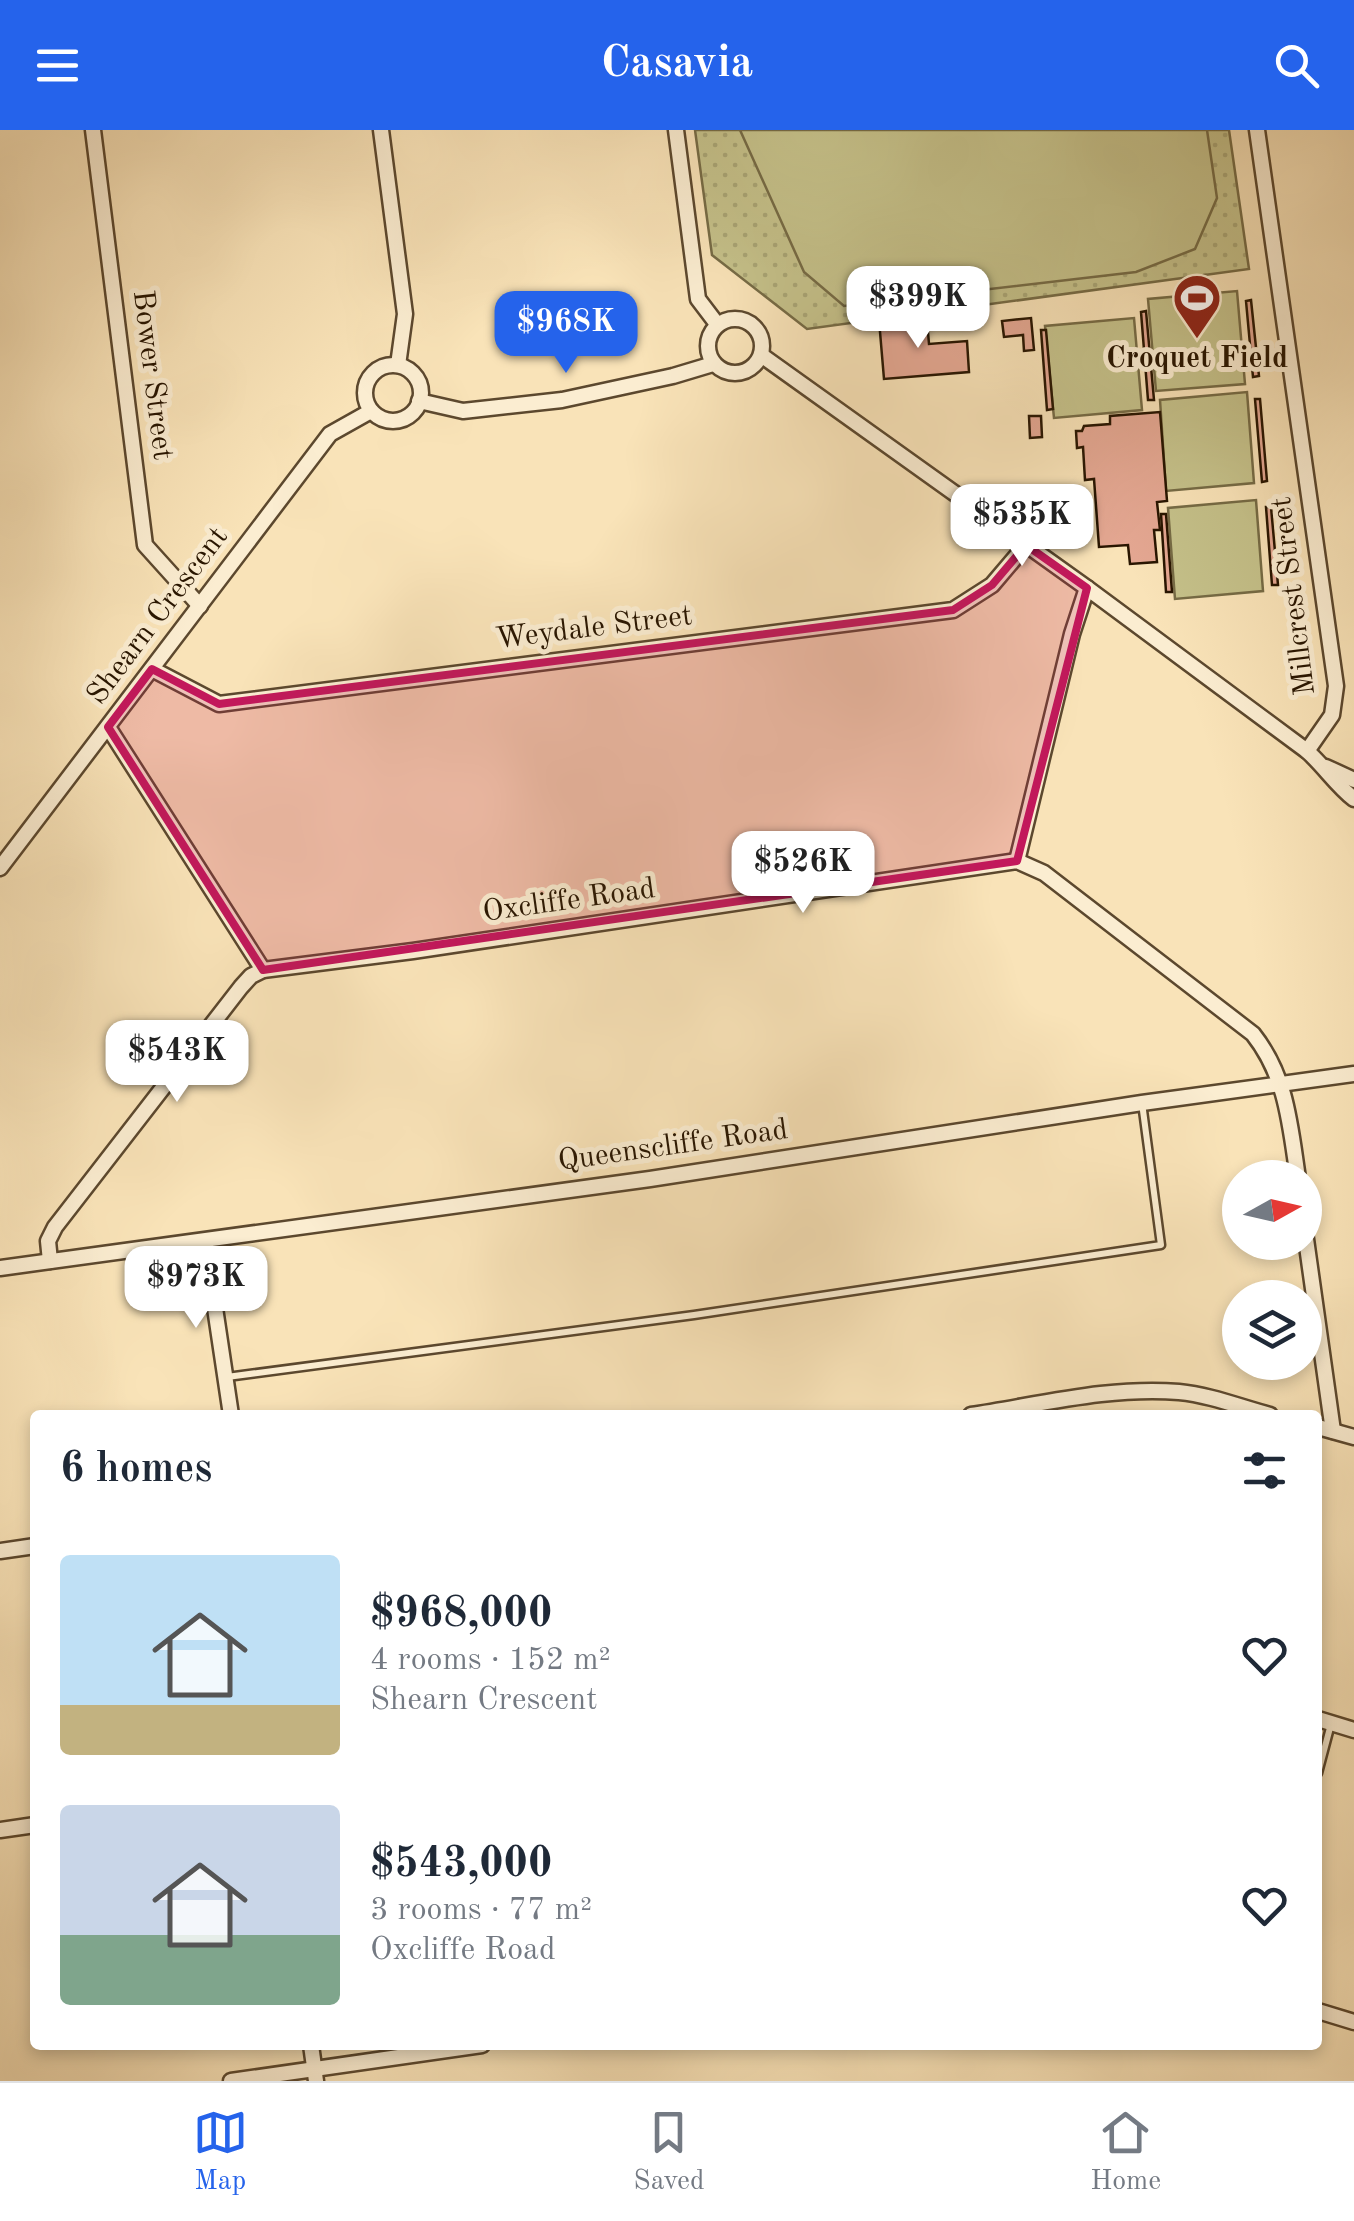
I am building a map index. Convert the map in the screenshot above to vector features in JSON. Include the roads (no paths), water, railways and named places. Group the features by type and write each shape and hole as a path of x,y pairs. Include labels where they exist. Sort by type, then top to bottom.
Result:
{"street":[{"name":"Bower Street","path":"93,130 146,545 200,606"},
{"path":"381,130 406,314 398,365"},
{"path":"676,130 698,299 717,324"},
{"name":"Millcrest Street","path":"1258,130 1336,686 1332,715 1307,751"},
{"path":"738,318 757,328 764,350 753,369 732,375 713,364 706,344 717,324 738,318"},
{"path":"760,355 1088,588 1325,766 1354,780"},
{"path":"419,401 463,410 562,400 713,364"},
{"path":"398,365 418,381 419,401 407,417 396,421 382,419 371,411 364,397 372,373 398,365"},
{"name":"Shearn Crescent","path":"0,868 330,434 371,411"},
{"name":"Weydale Street","path":"152,669 220,704 953,610 992,584 1026,545"},
{"path":"1088,588 1072,634 1018,861 1044,873 1252,1034 1267,1052 1282,1086 1295,1160"},
{"path":"50,1262 48,1241 55,1228 241,986 263,970 108,727"},
{"path":"1325,766 1338,787 1354,798"},
{"name":"Oxcliffe Road","path":"263,970 413,952 1018,861"},
{"name":"Queenscliffe Road","path":"0,1268 650,1178 1354,1074"},
{"path":"204,1241 230,1410"},
{"path":"1308,1260 1325,1430 1354,1437"},
{"path":"1004,1410 1104,1395 1160,1392 1201,1396 1252,1410"},
{"path":"0,1551 30,1547"},
{"path":"1324,1721 1354,1730"},
{"path":"0,1830 30,1826"},
{"path":"1322,2012 1354,2022"},
{"path":"312,2050 315,2075"},
{"path":"232,2081 315,2075 454,2050"}],"lane":[{"path":"226,1377 674,1318 1161,1245 1142,1103"}],"place":[{"name":"Croquet Field","path":"1197,340"}]}
